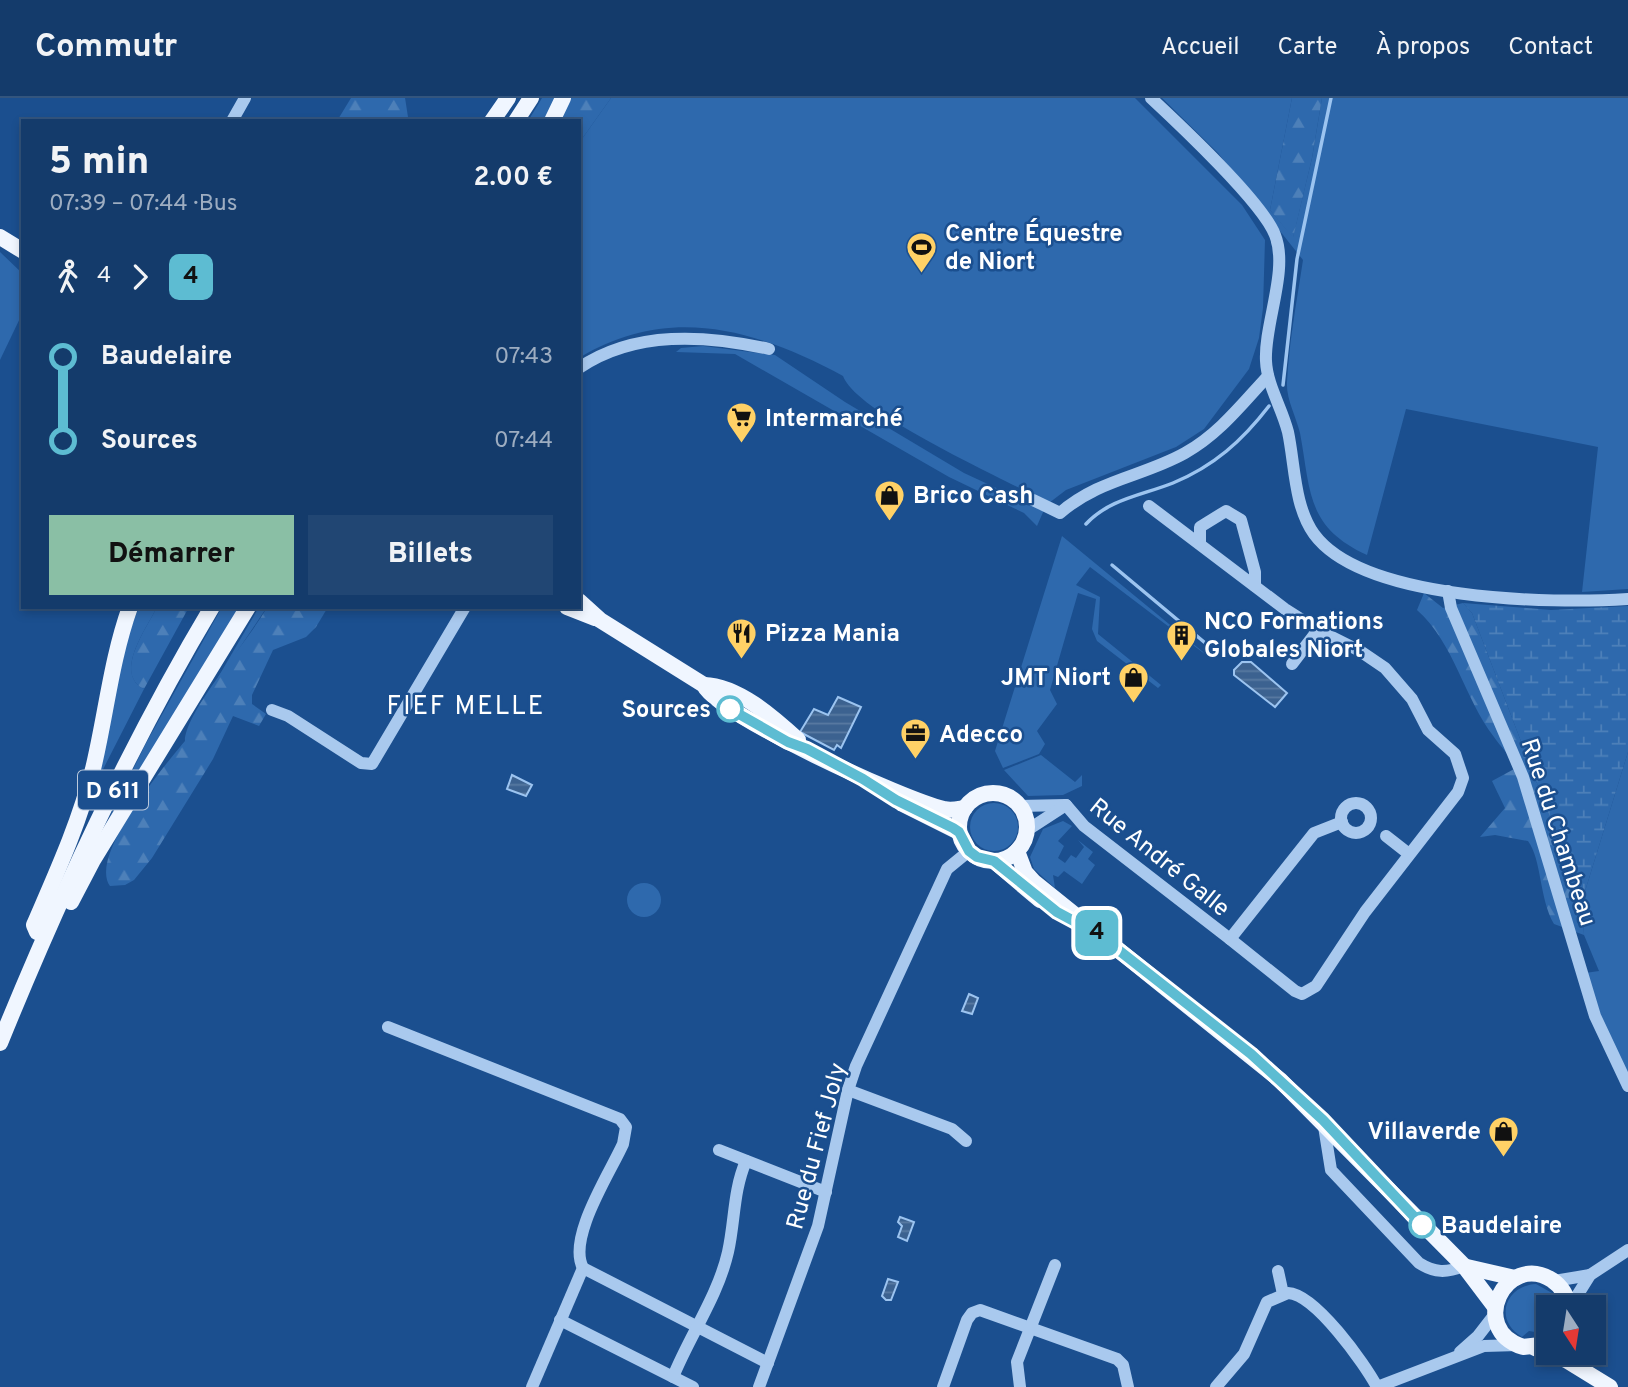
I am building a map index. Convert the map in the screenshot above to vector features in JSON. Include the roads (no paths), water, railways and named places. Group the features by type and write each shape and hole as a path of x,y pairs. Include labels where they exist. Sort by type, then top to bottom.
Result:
{"main road":[{"path":"493,119 508,98"},
{"path":"509,119 522,98"},
{"path":"517,119 531,98"},
{"path":"553,119 563,98"},
{"path":"0,230 21,241"},
{"path":"0,237 21,250"},
{"path":"581,603 600,620 704,685 722,686 773,718 807,749 896,800 959,832 969,851 977,857 994,861 1057,912 1098,934"},
{"path":"37,932 34,925 69,845 85,796 111,675 129,609"},
{"name":"D 611","path":"0,1024 37,932 118,761 203,609"},
{"name":"D 611","path":"0,1043 26,979 126,764 211,609"},
{"path":"26,979 41,964 93,860 247,609"},
{"path":"572,609 600,620"},
{"path":"863,779 942,809 965,808"},
{"path":"959,832 965,808 974,799 989,794 1004,796 1019,806 1026,831 1017,851 994,861"},
{"path":"1017,851 1029,877 1242,1047 1323,1120 1464,1266 1495,1311 1502,1333 1518,1345 1536,1346"},
{"path":"1464,1266 1516,1278"},
{"path":"1495,1311 1502,1290 1516,1278 1532,1274 1553,1281 1565,1295"},
{"path":"1574,1365 1606,1385"},
{"path":"1590,1365 1606,1385"}],"street":[{"path":"233,119 245,98"},
{"path":"1151,98 1259,211 1275,234 1279,256 1266,350 1268,376 1285,419 1305,519 1326,547 1366,568 1413,584 1448,591 1542,602 1628,599"},
{"path":"581,367 614,351 649,341 710,339 769,349"},
{"path":"1033,500 1060,513 1095,488 1185,453 1230,418 1268,376"},
{"path":"1149,506 1318,630 1360,650 1385,668 1412,699 1427,730 1455,754 1463,778 1458,792 1409,854 1386,836"},
{"path":"1200,544 1200,527 1226,511 1241,520 1255,572 1255,586"},
{"name":"Rue du Chambeau","path":"1448,591 1451,608 1530,799 1595,1016 1628,1086"},
{"path":"272,710 288,716 361,763 372,764 464,609"},
{"path":"1292,664 1318,630"},
{"name":"Rue André Galle","path":"1066,805 1084,826 1295,991 1303,994 1310,992 1409,854"},
{"name":"Rue André Galle","path":"1019,806 1066,805"},
{"name":"Rue André Galle","path":"1026,831 1066,805"},
{"name":"Rue André Galle","path":"1230,939 1314,833 1342,822"},
{"name":"Rue du Fief Joly","path":"759,1387 818,1226 848,1090 892,986 947,869 969,851"},
{"path":"388,1027 620,1119 626,1127 623,1144 578,1241 579,1260 583,1268 768,1363"},
{"path":"848,1090 952,1129 966,1141"},
{"path":"1323,1120 1331,1170 1419,1262 1429,1269 1445,1272 1464,1266"},
{"path":"719,1150 826,1192"},
{"path":"673,1377 728,1251 736,1189 746,1161"},
{"path":"1577,1295 1590,1275 1628,1250"},
{"path":"1020,1387 1017,1362 1055,1265"},
{"path":"532,1387 583,1268"},
{"path":"1278,1271 1283,1294"},
{"path":"1553,1281 1590,1275"},
{"path":"1216,1387 1244,1354 1267,1302 1283,1294 1293,1294 1305,1300 1354,1351 1377,1387 1484,1346 1518,1345"},
{"path":"943,1387 972,1313 985,1311 1117,1359 1123,1365 1128,1387"},
{"path":"1456,1355 1478,1336 1495,1311"},
{"path":"559,1320 693,1387"}],"waterway":[{"path":"1283,385 1297,259 1331,98"},
{"path":"1086,524 1116,503 1173,483 1202,469 1238,441 1269,406"},
{"path":"1112,565 1216,652"}],"place":[{"name":"Centre Équestre de Niort","path":"922,274"},
{"name":"Intermarché","path":"742,445"},
{"name":"Brico Cash","path":"890,522"},
{"name":"Pizza Mania","path":"742,660"},
{"name":"NCO Formations Globales Niort","path":"1181,662"},
{"name":"JMT Niort","path":"1134,704"},
{"name":"Sources","path":"730,709"},
{"name":"Adecco","path":"916,761"},
{"name":"Villaverde","path":"1504,1158"},
{"name":"Baudelaire","path":"1422,1225"}],"district":[{"name":"FIEF MELLE","path":"466,705"}]}
